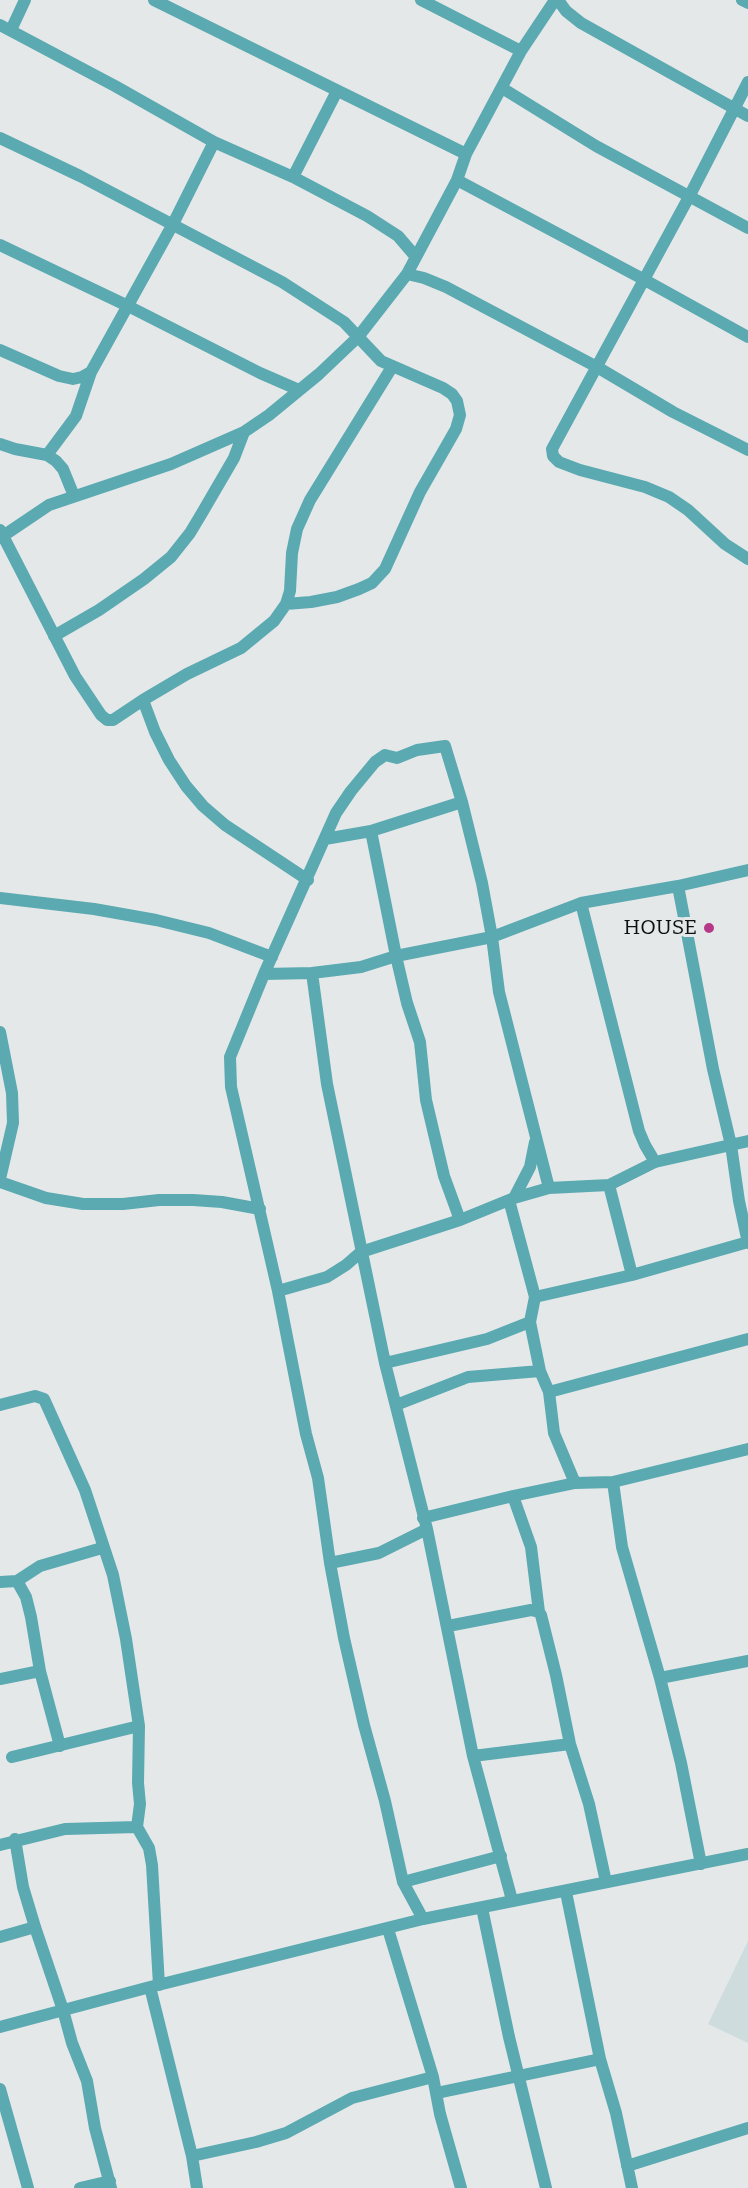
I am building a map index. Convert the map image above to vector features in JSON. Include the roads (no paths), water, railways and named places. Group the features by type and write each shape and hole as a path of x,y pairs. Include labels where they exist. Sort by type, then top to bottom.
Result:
{"street":[{"path":"25,0 5,28 214,142 293,177 367,216 398,236 417,257"},
{"path":"154,0 466,154"},
{"path":"421,0 521,51"},
{"path":"392,367 310,500 297,529 292,552 290,591 286,604 274,621 241,648 187,674 113,720 107,720 95,707 75,676 1,535 49,505 171,464 244,432 299,390 358,337 407,274 457,180 466,154 521,51 557,0 581,23 748,116"},
{"path":"742,0 748,3"},
{"path":"748,82 690,195 552,449 555,459 580,470 645,487 669,497 688,510 725,544 748,559"},
{"path":"502,88 596,146 748,228"},
{"path":"293,177 338,91"},
{"path":"0,138 174,224 321,306 344,322 381,361 443,388 457,401 460,415 456,429 420,492 385,569 372,583 337,597 286,604"},
{"path":"47,455 76,416 91,372 174,224 214,142"},
{"path":"457,180 748,337"},
{"path":"0,245 299,390"},
{"path":"407,274 446,287 597,368 673,412 748,450"},
{"path":"0,350 59,376 73,379 91,372"},
{"path":"54,636 99,610 171,557 202,513 234,458 244,432"},
{"path":"0,444 47,455 56,460 63,469 74,496"},
{"path":"143,700 155,732 170,760 186,786 203,806 225,825 308,880"},
{"path":"423,1919 403,1882 346,1649 330,1563 318,1478 306,1434 278,1291 231,1087 230,1057 264,974 336,813 375,762 385,755 397,758 417,750 445,746 462,802 482,883 499,992 549,1188"},
{"path":"325,839 371,831 462,802"},
{"path":"371,831 396,956 407,1003 420,1042 426,1100 444,1176 460,1220"},
{"path":"264,974 312,973 361,967 396,956 492,937 582,903 678,886 748,870"},
{"path":"535,1297 632,1275 748,1242 731,1145 713,1068 678,886"},
{"path":"0,898 94,909 156,920 210,933 272,957"},
{"path":"582,903 639,1131 655,1162"},
{"path":"312,973 327,1084 384,1363 425,1524 448,1626 473,1756 512,1900"},
{"path":"0,1032 12,1093 13,1123 0,1181 46,1198 83,1204 192,1200 222,1202 260,1209"},
{"path":"0,1127 13,1123"},
{"path":"533,1129 535,1147 530,1167 512,1199 535,1297 530,1322 540,1371 549,1392 554,1433 575,1483"},
{"path":"278,1291 327,1276 346,1265 361,1252 460,1220 512,1199 549,1188 609,1185 655,1162 748,1141"},
{"path":"609,1185 632,1275"},
{"path":"384,1363 487,1339 530,1322"},
{"path":"549,1392 748,1339"},
{"path":"396,1405 468,1377 540,1371"},
{"path":"0,1405 36,1396 44,1399 85,1490 102,1548 113,1575 126,1639 139,1725 140,1804 137,1827 149,1848 152,1865 154,1986 197,2188"},
{"path":"330,1563 379,1553 425,1524 513,1496 575,1483 613,1482 748,1449"},
{"path":"613,1482 622,1547 660,1678 681,1763 701,1864"},
{"path":"513,1496 531,1548 539,1612 556,1675 570,1744 589,1804 606,1882"},
{"path":"0,1582 17,1581 40,1566 102,1548"},
{"path":"17,1581 26,1597 40,1671 60,1746"},
{"path":"448,1626 531,1610 539,1612"},
{"path":"660,1678 748,1661"},
{"path":"0,1679 40,1671"},
{"path":"12,1757 139,1725"},
{"path":"473,1756 570,1744"},
{"path":"0,1845 15,1839 66,1829 137,1827"},
{"path":"15,1839 24,1887 35,1927 72,2043 87,2081 95,2128 110,2185 80,2188"},
{"path":"0,2027 423,1919 748,1854"},
{"path":"403,1882 501,1856"},
{"path":"566,1892 600,2059 616,2113 632,2188"},
{"path":"482,1908 518,2075 546,2188"},
{"path":"0,1937 35,1927"},
{"path":"388,1929 434,2077 436,2093 461,2188"},
{"path":"436,2093 600,2059"},
{"path":"192,2156 286,2133 338,2103 434,2077"},
{"path":"0,2089 27,2188"},
{"path":"627,2166 748,2128"}],"place":[{"name":"HOUSE","path":"709,928"}]}
